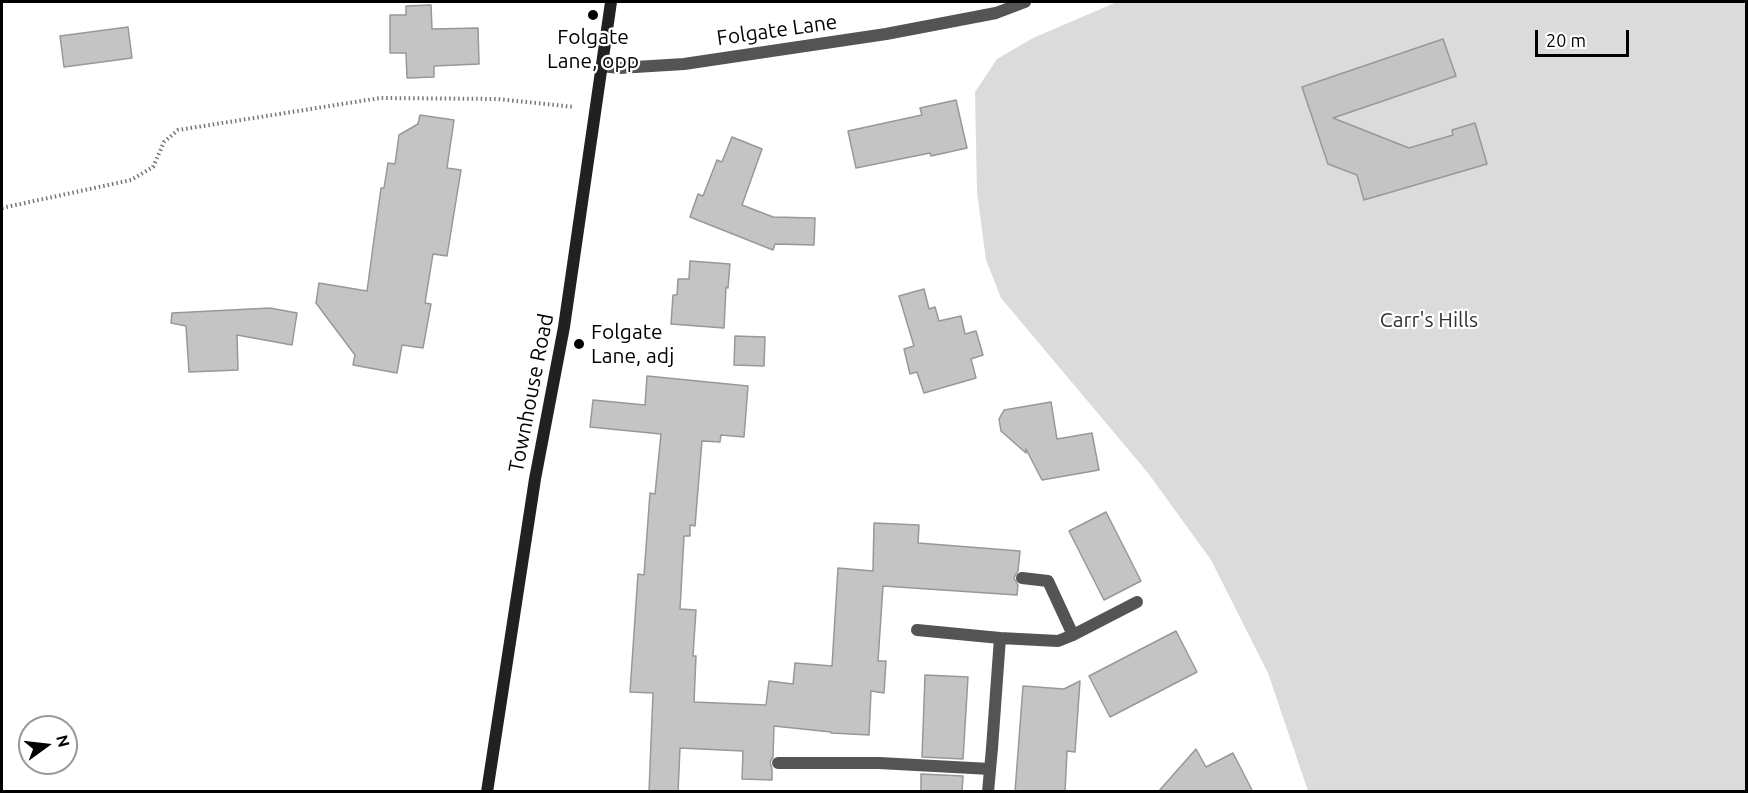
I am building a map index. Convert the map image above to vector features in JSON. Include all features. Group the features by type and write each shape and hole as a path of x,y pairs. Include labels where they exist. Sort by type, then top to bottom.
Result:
{"street":[{"name":"Townhouse Road","path":"488,792 535,479 564,327 611,2"},
{"name":"Folgate Lane","path":"602,66 619,68 684,64 886,34 996,13 1025,2"},
{"path":"1022,578 1048,581 1073,634"},
{"path":"917,630 1058,641 1137,602"},
{"path":"988,792 1000,638"},
{"path":"778,763 879,763 990,769"}],"path":[{"path":"2,208 130,180 153,167 164,142 178,130 380,98 498,99 596,110"}],"green space":[{"name":"Carr's Hills","path":"1117,2 1742,2 1746,5 1746,791 1308,791 1268,673 1211,560 1148,473 1001,298 986,260 977,192 975,92 997,59 1033,38"}],"building":[{"path":"431,5 432,29 478,28 479,64 434,66 434,77 407,78 406,53 390,53 390,15 406,15 406,6"},
{"path":"128,27 132,58 64,67 60,36"},
{"path":"1443,39 1456,76 1333,118 1409,148 1453,135 1452,130 1475,123 1487,164 1364,200 1357,175 1328,164 1302,87"},
{"path":"956,100 967,148 856,168 848,131 922,115 920,108"},
{"path":"420,115 454,120 447,168 461,170 447,256 433,254 425,303 431,304 423,348 402,345 397,373 353,365 355,355 316,303 319,283 367,291 381,188 384,188 388,163 395,164 399,135 418,124"},
{"path":"732,137 762,149 742,205 773,217 815,218 814,245 775,244 773,250 690,217 698,194 703,196 717,160 722,162"},
{"path":"690,261 730,264 728,288 726,287 724,328 671,324 673,295 677,295 678,279 689,279"},
{"path":"924,289 929,309 935,307 939,321 961,316 965,334 976,331 983,355 971,359 976,378 924,393 917,372 910,374 904,349 914,346 899,296"},
{"path":"270,308 297,313 292,345 237,335 238,370 189,372 186,326 171,323 172,313"},
{"path":"735,336 765,337 764,366 734,365"},
{"path":"647,376 748,386 744,437 721,435 720,442 702,441 695,526 690,525 690,536 684,536 680,609 696,610 693,656 696,656 694,702 766,705 769,681 793,684 795,663 832,666 838,568 873,571 874,523 919,525 918,543 1020,551 1018,571 1014,578 1018,585 1017,595 883,586 878,661 886,661 884,693 871,691 869,735 774,726 773,757 770,762 772,780 742,779 743,751 680,748 678,792 649,792 653,693 630,692 638,574 644,575 650,493 655,494 661,434 590,427 593,400 645,405"},
{"path":"1051,402 1057,439 1092,433 1099,470 1042,480 1026,449 1026,453 1001,431 999,419 1004,410"},
{"path":"1106,512 1141,581 1104,600 1069,531"},
{"path":"1176,631 1197,672 1110,717 1089,676"},
{"path":"925,675 968,677 963,759 922,757"},
{"path":"1080,681 1075,752 1067,751 1065,792 1015,792 1023,686 1064,689"},
{"path":"1196,749 1206,767 1233,753 1253,792 1158,792"},
{"path":"921,774 963,776 962,792 921,792"}],"place":[{"name":"Folgate Lane, opp","path":"593,15"},
{"name":"Folgate Lane, adj","path":"579,344"}]}
